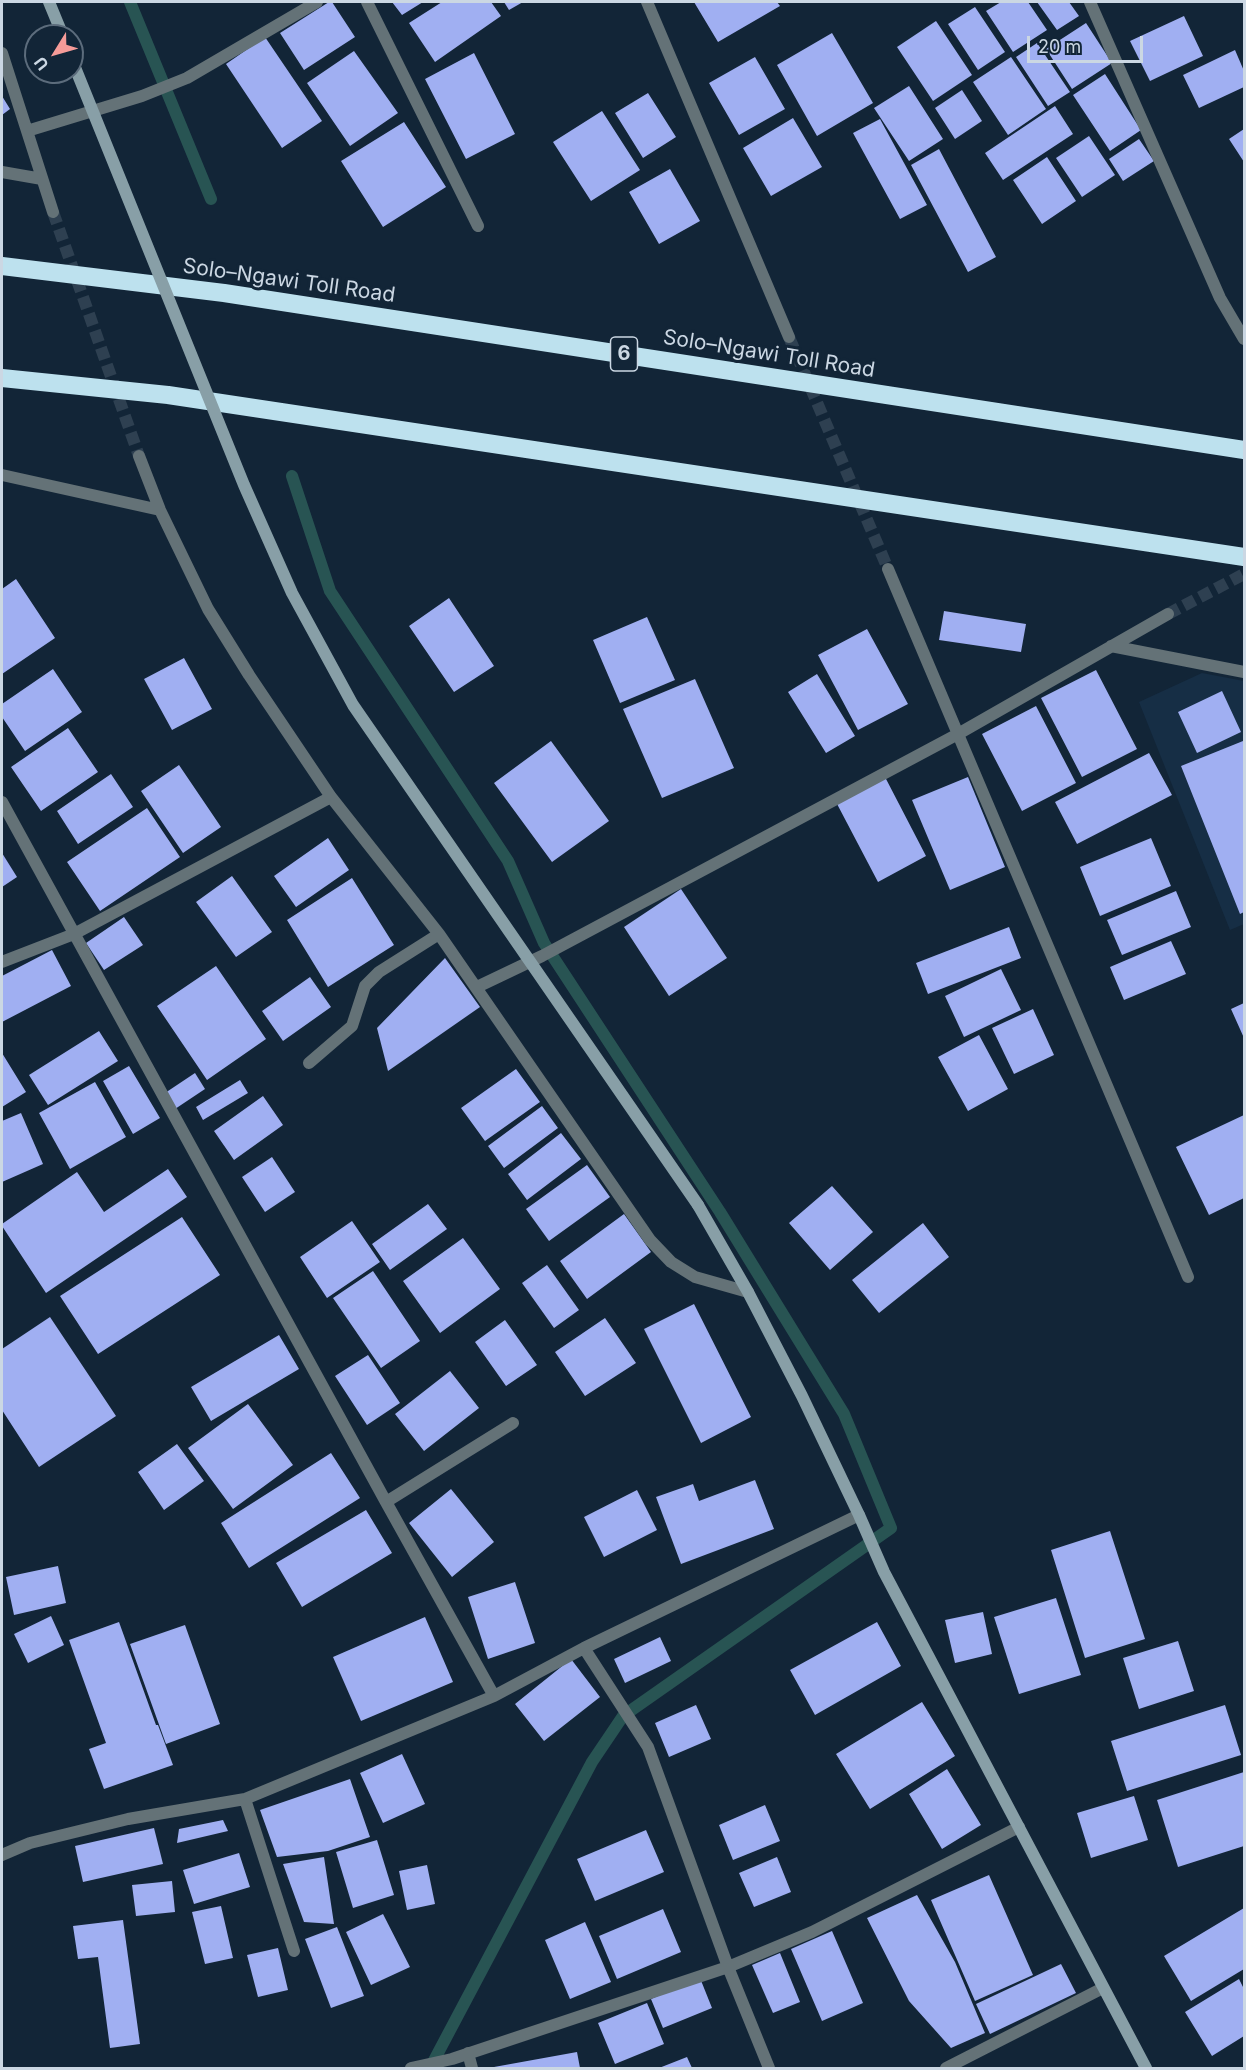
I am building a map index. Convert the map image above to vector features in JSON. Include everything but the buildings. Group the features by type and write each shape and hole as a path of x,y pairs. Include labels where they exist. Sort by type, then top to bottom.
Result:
{"highway":[{"name":"Solo–Ngawi Toll Road","path":"2,266 224,293 1245,450"},
{"path":"2,378 168,395 1245,557"}],"main road":[{"path":"49,2 58,24"},
{"path":"82,84 244,485 292,593 353,705 698,1205 748,1292 802,1396 884,1572 1146,2068"}],"street":[{"path":"27,131 142,96 187,78 317,2"},
{"path":"367,2 478,226"},
{"path":"647,2 789,337"},
{"path":"1090,2 1220,298 1245,339"},
{"path":"2,53 53,212"},
{"path":"2,172 42,179"},
{"path":"140,456 160,510 208,609 249,675 331,797 439,934 477,987 650,1240 671,1262 695,1277 748,1292"},
{"path":"2,475 160,510"},
{"path":"888,569 1188,1277"},
{"path":"477,987 542,956 958,734 1168,614"},
{"path":"1111,646 1245,672"},
{"path":"2,962 74,934 331,797"},
{"path":"2,802 494,1696"},
{"path":"309,1063 352,1026 365,986 380,972 439,934"},
{"path":"386,1502 513,1424"},
{"path":"2,1855 30,1844 129,1819 245,1799 494,1696 584,1648 859,1515"},
{"path":"584,1648 648,1747 728,1967 769,2068"},
{"path":"245,1799 294,1951"},
{"path":"411,2068 452,2059 728,1967 812,1932 1019,1827"},
{"path":"946,2068 1103,1988"},
{"path":"468,2053 472,2068"}],"shaded area":[{"path":"1202,673 1244,681 1244,924 1230,930 1139,702"}],"waterway":[{"path":"130,2 211,199"},
{"path":"292,476 330,591 508,861 544,943 720,1212 844,1414 891,1528 623,1716 592,1762 430,2068"}],"tunnel":[{"path":"53,212 139,456"},
{"path":"789,337 888,569"},
{"path":"1168,614 1244,574"}]}
